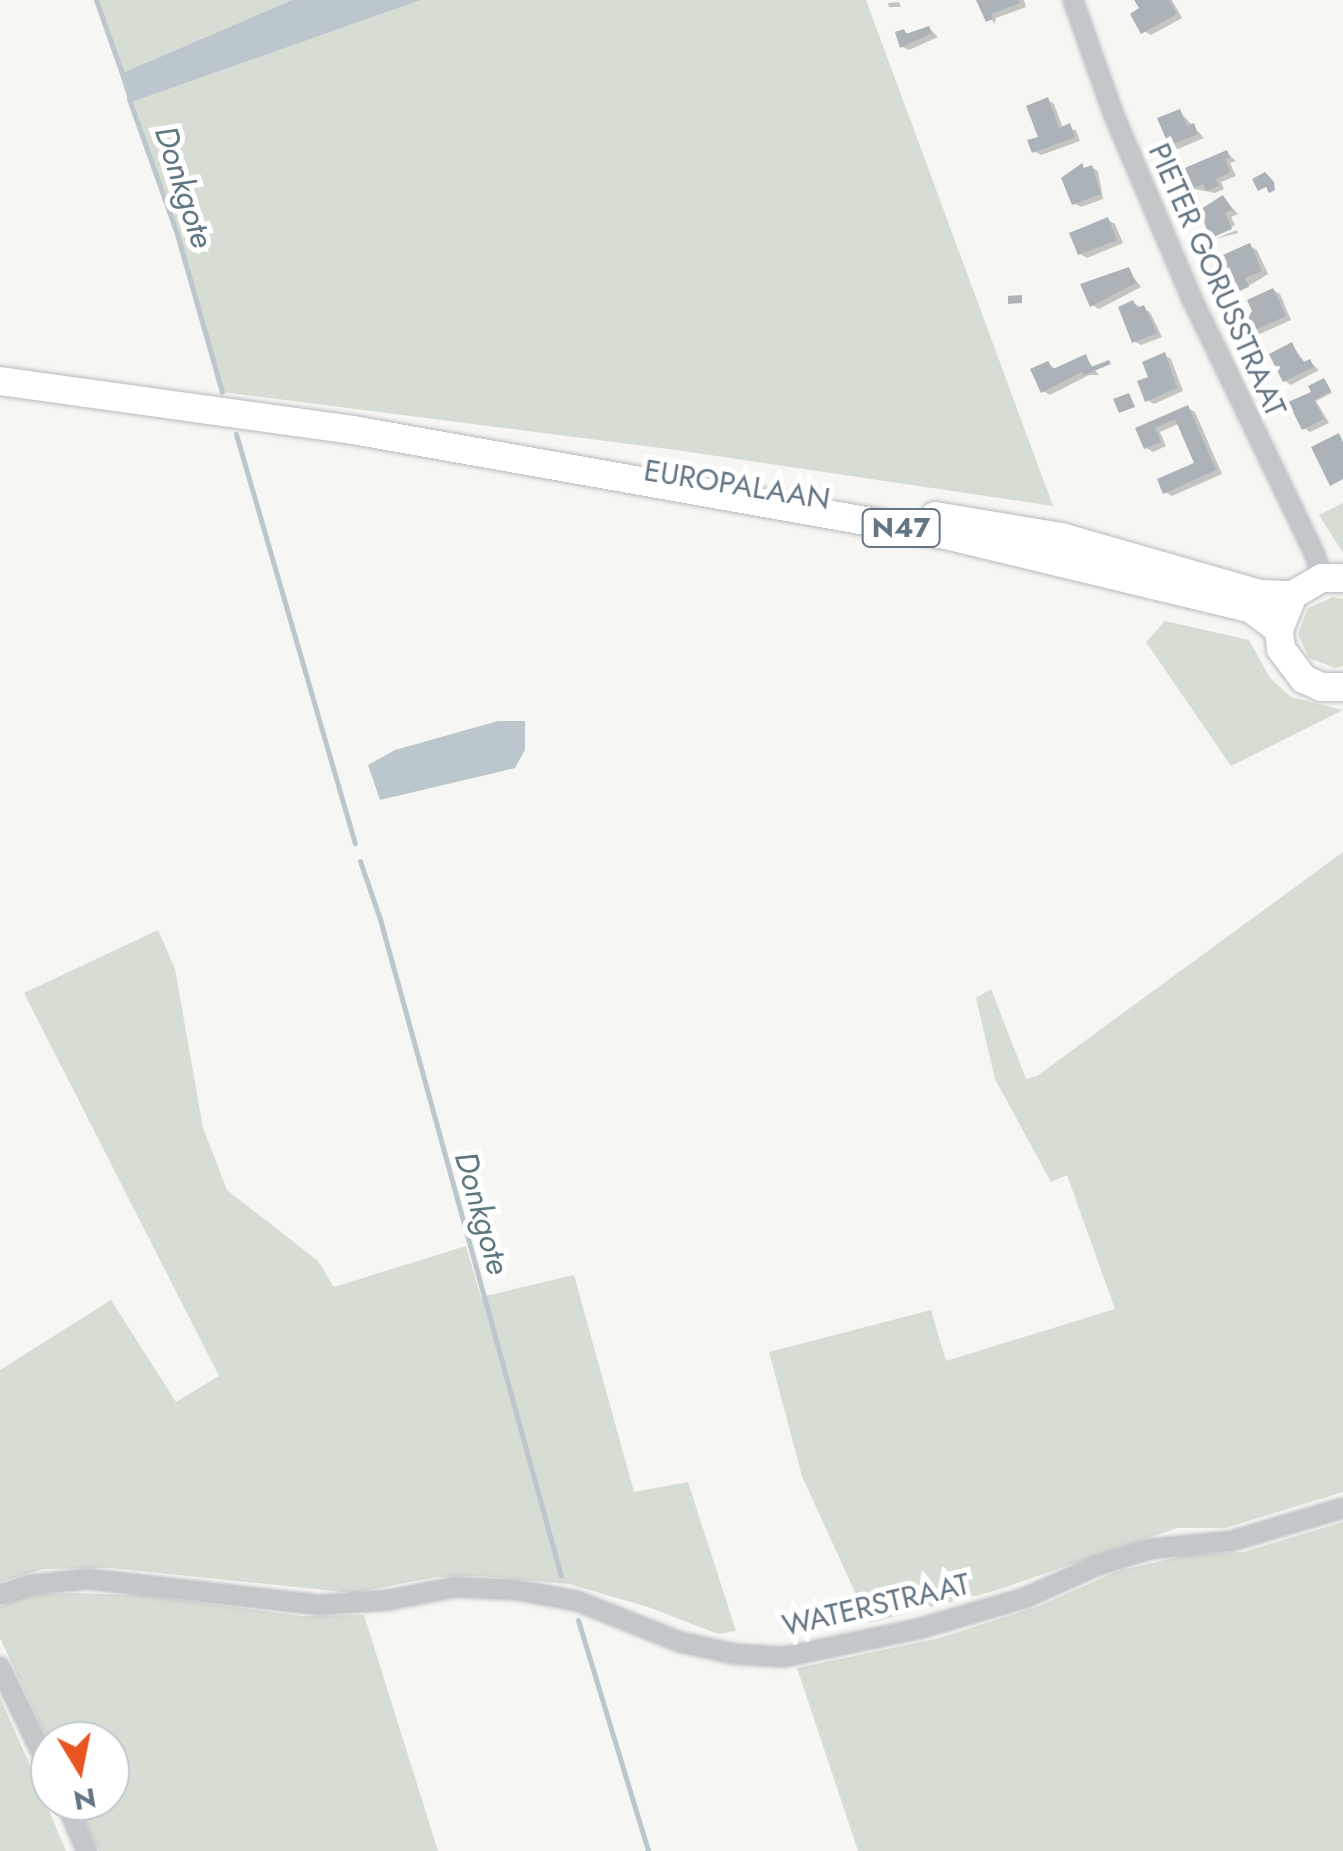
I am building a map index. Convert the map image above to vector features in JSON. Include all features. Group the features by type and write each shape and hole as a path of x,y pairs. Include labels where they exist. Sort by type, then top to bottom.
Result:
{"main road":[{"name":"EUROPALAAN","path":"0,381 353,430 945,536 1250,608 1278,630"},
{"name":"EUROPALAAN","path":"353,430 408,433 1061,537 1260,594 1294,595"},
{"path":"1332,578 1294,595 1278,630 1281,650 1304,680 1322,687 1343,688"}],"street":[{"name":"PIETER GORUSSTRAAT","path":"1072,0 1113,114 1191,297 1316,555 1332,578"},
{"name":"WATERSTRAAT","path":"0,1595 29,1584 88,1578 318,1605 388,1600 455,1587 517,1590 576,1601 680,1642 734,1654 784,1657 918,1629 1007,1603 1150,1549 1231,1540 1343,1508"},
{"path":"0,1667 30,1729"},
{"path":"73,1821 86,1851"}],"shaded area":[{"path":"95,0 292,0 120,74"},
{"path":"292,0 421,0 129,103 120,74"},
{"path":"421,0 866,0 1053,506 669,449 222,392 177,234 129,103"},
{"path":"1343,503 1343,553 1319,515"},
{"path":"1333,597 1343,599 1343,666 1335,668 1309,658 1298,634 1308,608"},
{"path":"1165,621 1249,640 1270,678 1291,697 1343,710 1231,766 1146,642"},
{"path":"498,721 525,721 525,750 515,768 380,800 368,765 395,750"},
{"path":"1343,852 1343,1492 1225,1528 1177,1528 994,1591 869,1623 802,1476 769,1352 931,1310 946,1361 1115,1309 1067,1175 1051,1182 995,1079 976,998 991,989 1026,1079 1037,1076"},
{"path":"158,930 175,969 203,1128 227,1190 318,1261 334,1287 466,1246 481,1297 574,1275 634,1492 688,1482 736,1631 718,1634 648,1607 569,1584 479,1576 436,1577 354,1593 111,1568 44,1569 0,1582 0,1370 111,1300 176,1402 219,1376 24,993"},
{"path":"1343,1522 1343,1851 858,1851 797,1668 940,1638 1039,1606 1118,1571 1187,1555 1244,1552"},
{"path":"26,1595 143,1595 301,1616 364,1615 438,1851 99,1851 85,1821 130,1821 130,1721 39,1721 0,1638 0,1607"},
{"path":"0,1698 30,1765 30,1821 53,1821 66,1851 0,1851"}],"building":[{"path":"976,0 1020,3 991,14 993,19 986,22"},
{"path":"1134,0 1169,0 1177,14 1141,34 1130,14 1139,8"},
{"path":"929,26 932,33 900,48 895,32 904,29 906,34"},
{"path":"1048,97 1059,128 1070,123 1075,137 1032,153 1027,140 1038,137 1026,106"},
{"path":"1180,109 1187,126 1194,123 1198,134 1169,146 1157,118"},
{"path":"1227,150 1230,157 1225,159 1230,172 1216,179 1219,186 1206,191 1203,184 1188,190 1180,170"},
{"path":"1082,163 1084,168 1092,165 1101,194 1072,205 1061,178"},
{"path":"1265,172 1274,182 1275,190 1269,193 1266,187 1258,191 1252,179"},
{"path":"1223,195 1233,210 1225,213 1232,229 1209,239 1201,209"},
{"path":"1108,217 1117,240 1078,255 1069,233"},
{"path":"1250,243 1262,271 1245,278 1249,287 1235,292 1226,266 1222,267 1218,257"},
{"path":"1129,267 1136,283 1090,307 1080,284"},
{"path":"1273,288 1286,316 1251,332 1246,321 1252,311 1247,300"},
{"path":"1022,295 1022,303 1008,304 1008,296"},
{"path":"1133,300 1137,308 1144,305 1157,333 1132,343 1118,307"},
{"path":"1292,342 1299,357 1304,362 1310,359 1314,367 1283,382 1269,354"},
{"path":"1165,352 1177,388 1145,402 1137,381 1148,377 1142,362"},
{"path":"1086,354 1091,367 1109,360 1111,364 1084,375 1082,372 1041,393 1030,369 1048,361 1053,369"},
{"path":"1324,378 1331,391 1314,400 1324,419 1302,430 1288,402 1311,392 1308,386"},
{"path":"1129,393 1135,407 1119,413 1113,399"},
{"path":"1188,405 1216,470 1163,494 1157,479 1194,463 1175,419 1155,428 1161,442 1144,449 1135,428"},
{"path":"1339,433 1343,442 1343,479 1330,486 1311,447"}],"waterway":[{"name":"Donkgote","path":"96,0 124,79"},
{"name":"Donkgote","path":"129,99 177,234 222,392"},
{"name":"Donkgote","path":"236,434 355,843"},
{"name":"Donkgote","path":"360,861 380,919 561,1576"},
{"name":"Donkgote","path":"578,1620 648,1851"}]}
